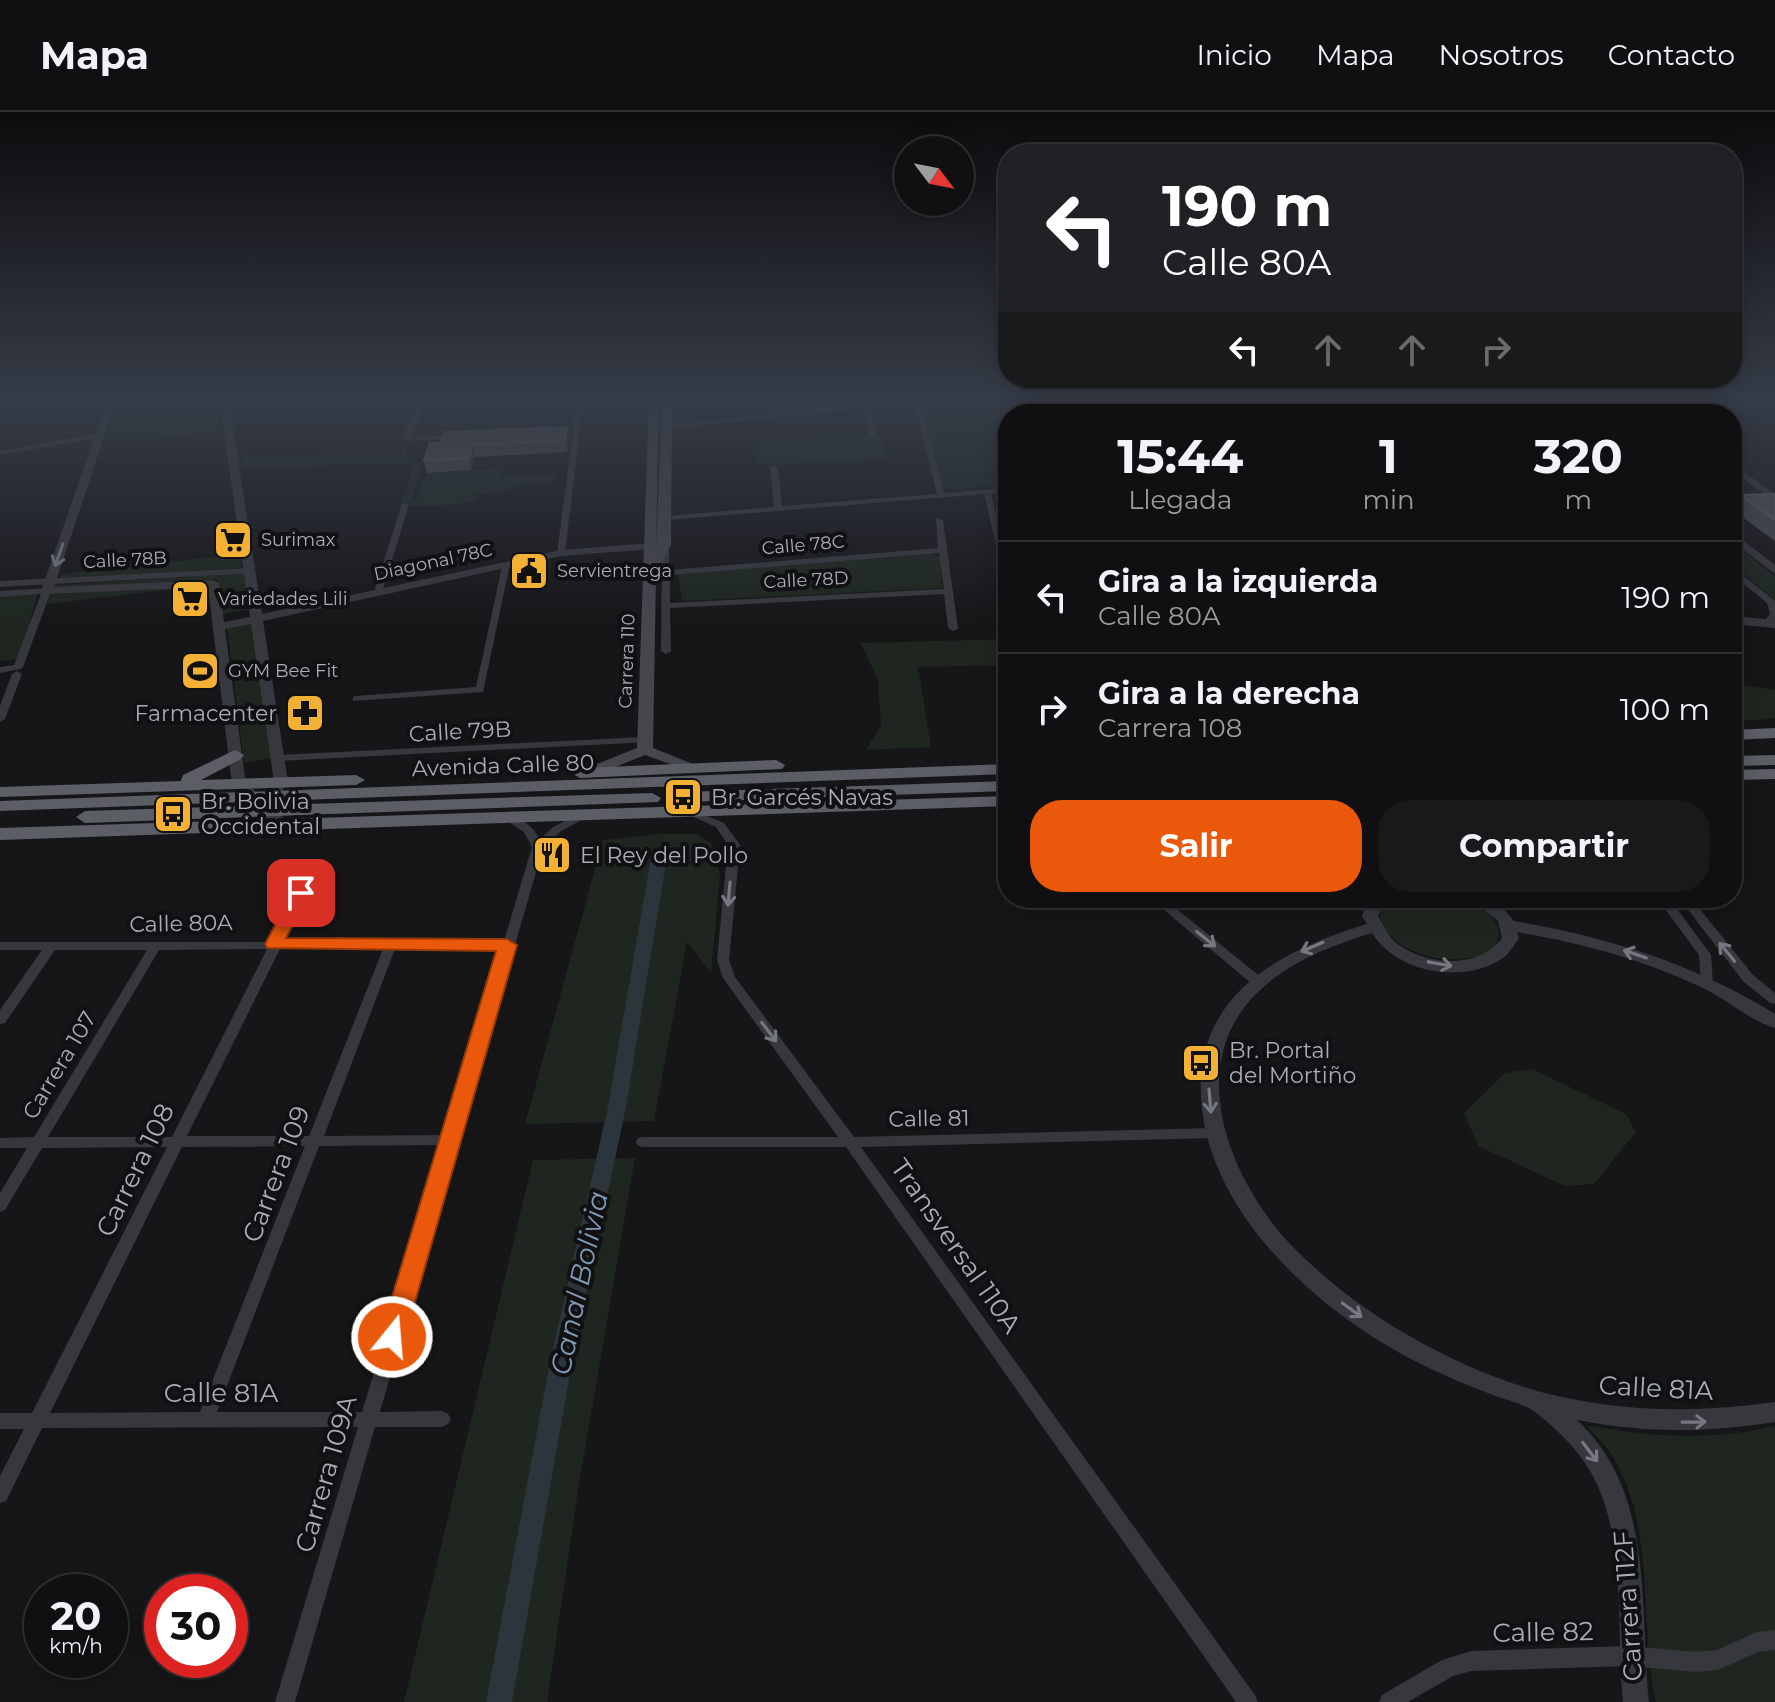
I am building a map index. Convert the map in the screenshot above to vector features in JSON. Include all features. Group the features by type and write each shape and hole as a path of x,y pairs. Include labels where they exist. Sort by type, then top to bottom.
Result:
{"highway":[{"path":"1742,735 1775,733"},
{"path":"1742,747 1775,746"},
{"path":"161,785 208,772 235,755"},
{"name":"Avenida Calle 80","path":"0,819 508,776 998,757"},
{"path":"1742,761 1775,760"},
{"name":"Avenida Calle 80","path":"273,796 998,769"},
{"path":"1742,775 1775,774"},
{"path":"508,776 546,788"},
{"name":"Avenida Calle 80","path":"0,792 161,785 244,790 273,796 998,786"},
{"name":"Avenida Calle 80","path":"0,806 244,790"},
{"path":"0,834 998,801"}],"main road":[{"name":"Carrera 110","path":"658,475 651,545 658,574"},
{"name":"Carrera 110","path":"645,745 649,607 665,545 664,475"},
{"path":"649,607 666,606"},
{"path":"588,773 645,745 695,768"}],"street":[{"path":"0,719 86,475"},
{"path":"236,475 278,758 273,796 287,825"},
{"path":"569,475 561,553 665,545"},
{"path":"775,475 778,509"},
{"path":"936,475 941,496"},
{"path":"1744,475 1774,498"},
{"path":"666,518 998,491"},
{"path":"987,492 998,537"},
{"path":"1742,497 1774,498"},
{"path":"1742,502 1774,498"},
{"path":"378,592 405,505"},
{"path":"939,520 953,628"},
{"path":"1742,543 1775,571"},
{"name":"Calle 78C","path":"658,574 943,550"},
{"name":"Diagonal 78C","path":"219,627 561,553"},
{"path":"356,699 480,690 506,564"},
{"name":"Calle 78B","path":"0,594 48,586 251,571"},
{"name":"Carrera 110","path":"658,574 666,606 666,651"},
{"path":"1742,578 1771,602 1774,614 1773,624 1742,621"},
{"name":"Calle 78B","path":"0,584 48,586 211,582 219,627"},
{"name":"Calle 78D","path":"666,606 948,591"},
{"path":"219,627 235,755 244,790"},
{"path":"0,670 17,671"},
{"name":"Calle 79B","path":"278,758 645,745"},
{"name":"Transversal 110A","path":"691,812 720,825 734,845 723,960 729,978 850,1142 1248,1702"},
{"path":"508,818 529,830 538,847 557,829 583,815"},
{"name":"Carrera 109A","path":"285,1702 538,847"},
{"name":"Carrera 108","path":"0,1495 315,867"},
{"path":"1168,908 1257,981"},
{"path":"1373,908 1370,916 1374,927 1391,946 1418,960 1460,967 1496,959 1506,950 1510,938 1507,925 1492,908"},
{"path":"1670,908 1705,955 1707,983"},
{"path":"1693,908 1748,978 1775,1000"},
{"path":"1507,925 1608,946 1707,983 1775,1022"},
{"name":"Calle 81A","path":"1374,927 1314,946 1283,961 1257,981 1233,1009 1216,1044 1209,1086 1215,1133 1243,1197 1266,1229 1333,1296 1425,1355 1535,1398 1579,1412 1669,1422 1711,1422 1775,1412"},
{"name":"Carrera 109","path":"205,1421 391,944"},
{"name":"Carrera 107","path":"0,1206 156,945"},
{"name":"Calle 80A","path":"0,946 507,945"},
{"path":"0,1020 51,946"},
{"name":"Calle 81","path":"643,1142 850,1142 1215,1133"},
{"path":"0,1143 452,1140"},
{"name":"Carrera 112F","path":"1535,1398 1592,1452 1610,1483 1621,1516 1628,1572 1629,1656 1636,1702"},
{"name":"Calle 81A","path":"0,1421 442,1419"},
{"name":"Calle 82","path":"1389,1702 1449,1667 1471,1661 1629,1656 1696,1662 1718,1660 1757,1642 1775,1640"}],"shaded area":[{"path":"410,475 419,475 412,499 417,499 425,475 557,476 555,480 475,495 475,502 426,507 404,505 402,500"},
{"path":"939,475 998,475 998,486 943,490"},
{"path":"1742,549 1775,577 1775,601 1742,573"},
{"path":"930,553 940,557 942,588 682,601 678,574"},
{"path":"240,554 241,568 59,579 61,574"},
{"path":"245,573 249,609 223,614 217,579 53,589 55,585"},
{"path":"201,586 46,604 51,594"},
{"path":"38,593 20,659 0,661 0,596"},
{"path":"251,623 272,758 244,763 227,628"},
{"path":"998,639 998,665 918,667 931,747 866,750 881,726 878,681 861,643"},
{"path":"1742,686 1775,690 1775,718 1742,721"},
{"path":"696,834 711,843 720,874 711,973 687,942 654,1121 525,1124 603,840"},
{"path":"1382,908 1483,908 1494,920 1499,937 1491,949 1475,957 1430,957 1407,948 1389,934 1379,913"},
{"path":"1532,1069 1626,1114 1636,1132 1594,1184 1565,1186 1478,1146 1464,1113 1505,1073"},
{"path":"635,1158 579,1484 547,1702 404,1702 533,1160"},
{"path":"1585,1425 1680,1436 1728,1434 1775,1426 1775,1702 1656,1702 1644,1574 1634,1509 1624,1479 1610,1452"}],"building":[{"path":"1775,494 1775,520 1742,496"}],"waterway":[{"name":"Canal Bolivia","path":"499,1702 562,1357 617,1107 658,863"}],"place":[{"name":"Surimax","path":"233,540"},
{"name":"Servientrega","path":"529,571"},
{"name":"Variedades Lili","path":"190,599"},
{"name":"GYM Bee Fit","path":"200,671"},
{"name":"Farmacenter","path":"305,713"},
{"name":"Br. Garcés Navas","path":"683,797"},
{"name":"Br. Bolivia Occidental","path":"173,814"},
{"name":"El Rey del Pollo","path":"552,855"},
{"name":"Br. Portal del Mortiño","path":"1201,1063"}],"route":[{"path":"301,893 274,944 507,945 392,1337"}]}
